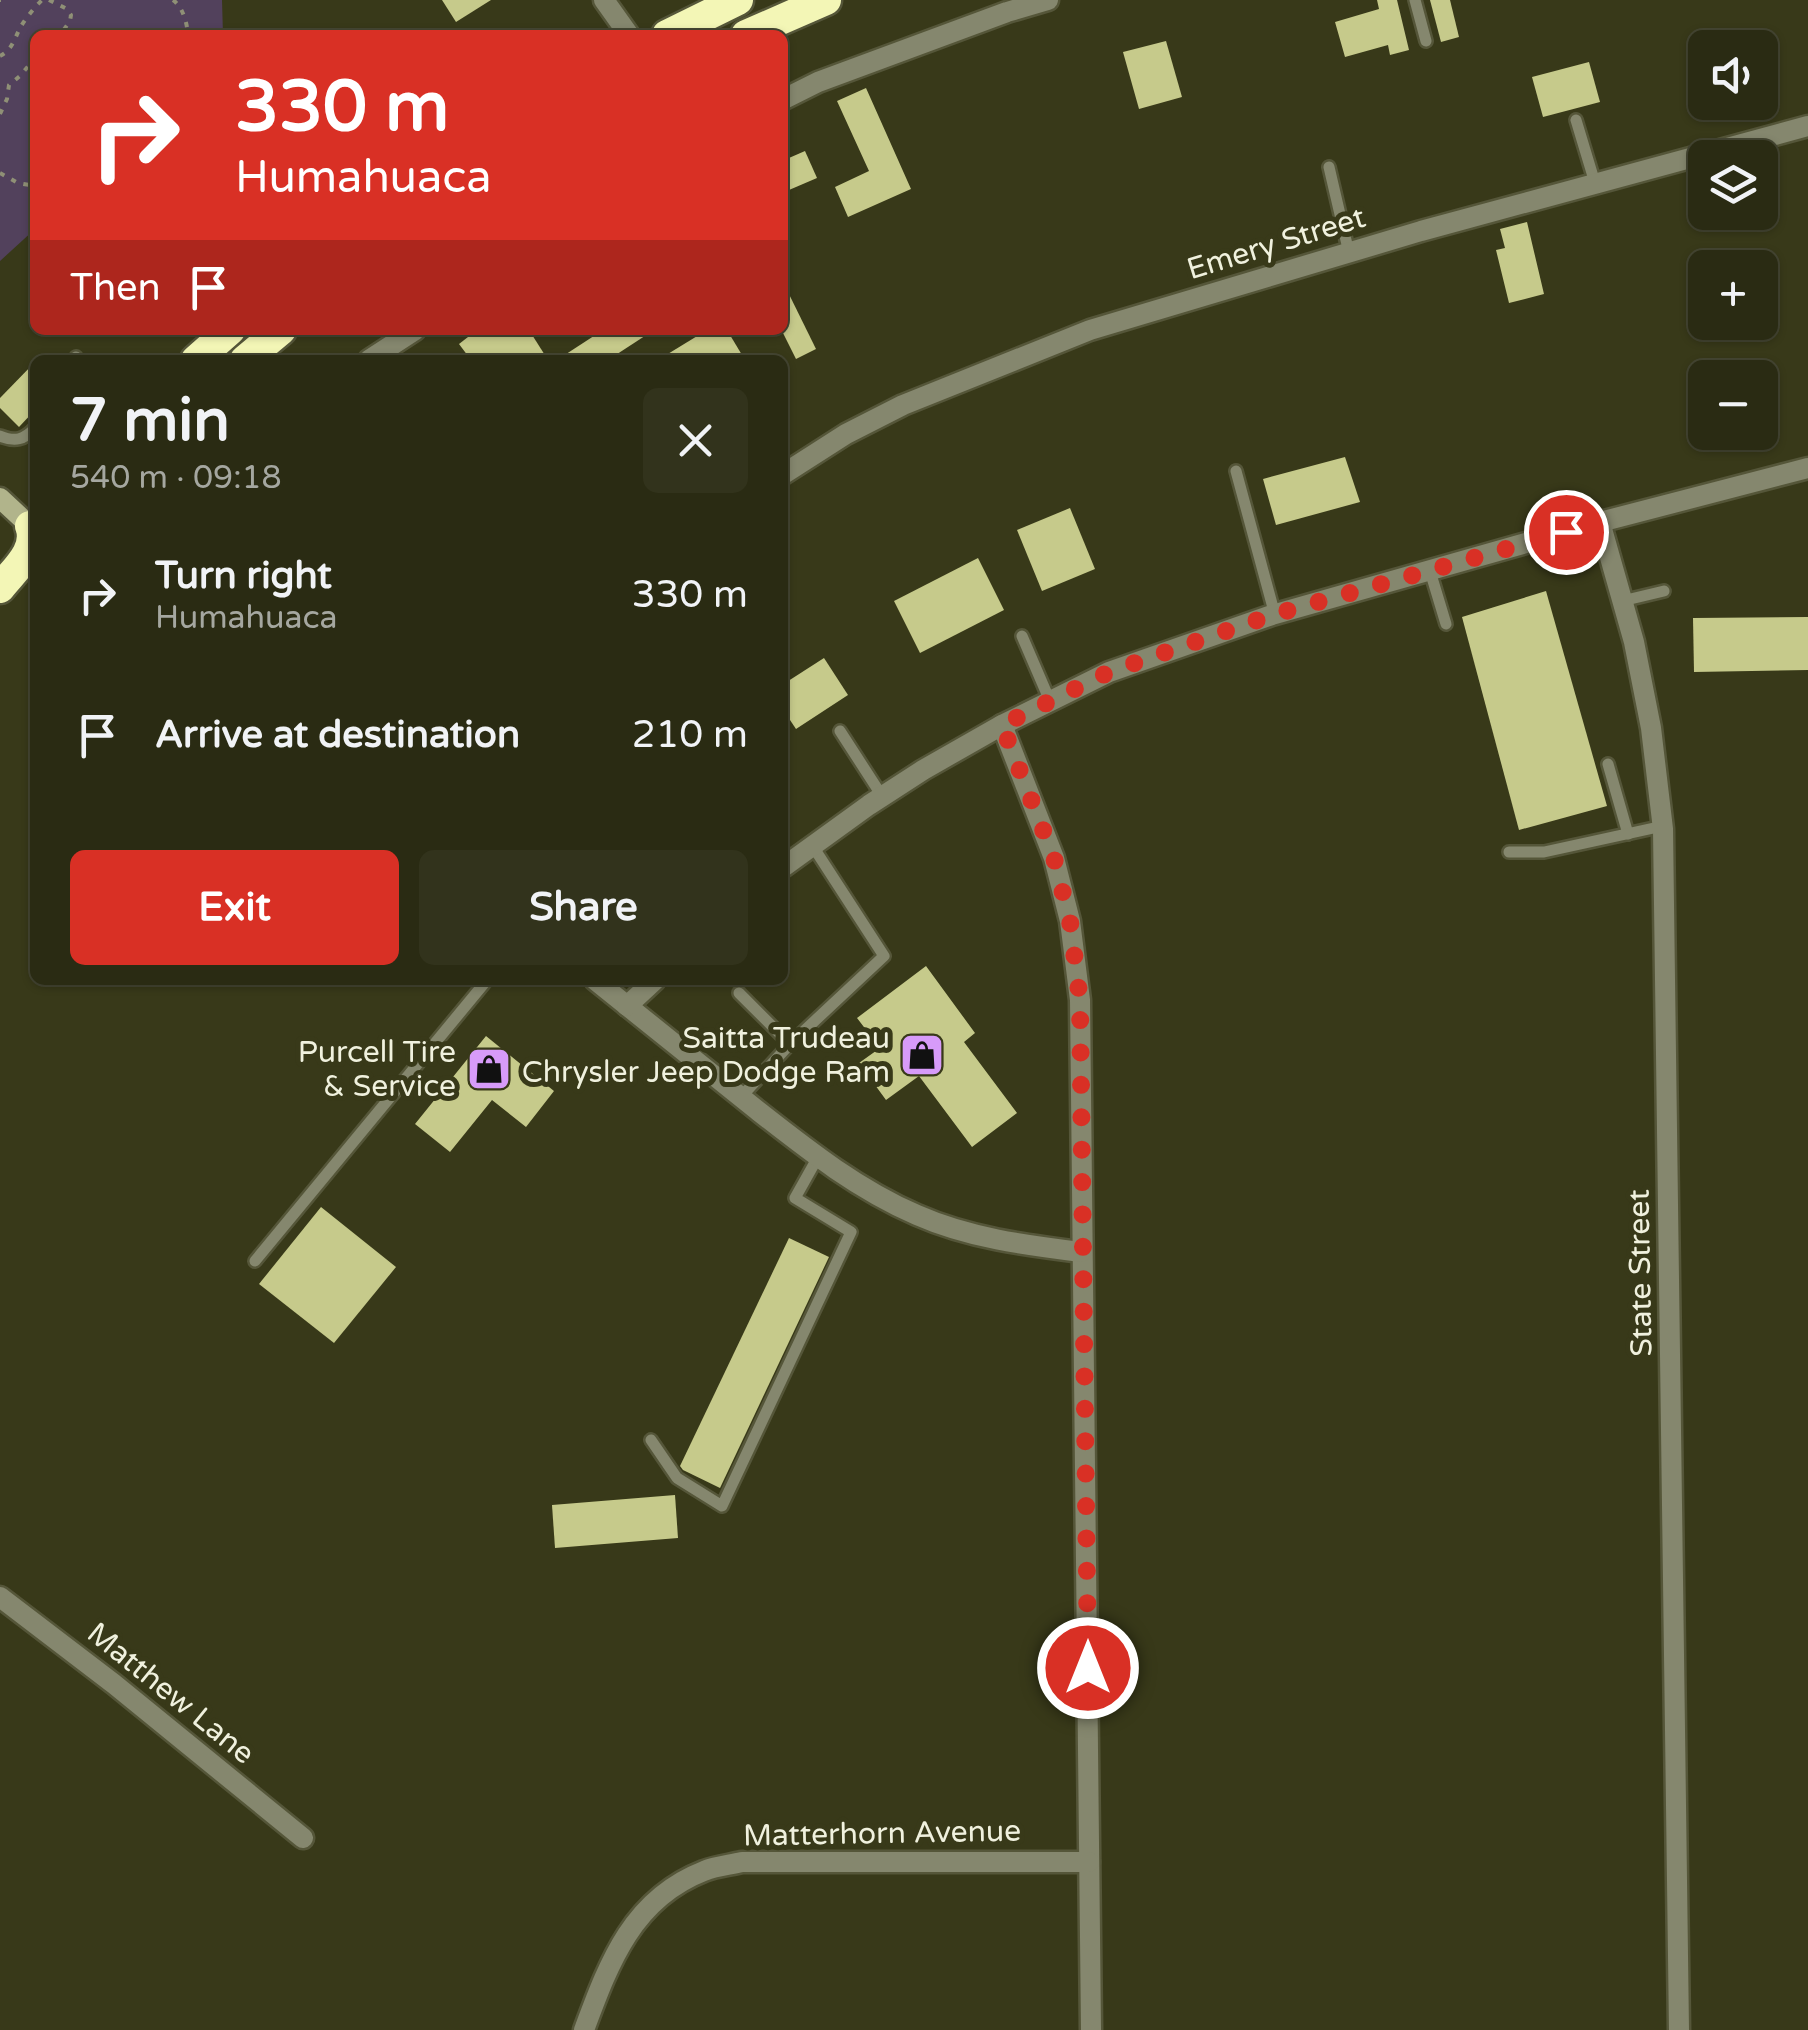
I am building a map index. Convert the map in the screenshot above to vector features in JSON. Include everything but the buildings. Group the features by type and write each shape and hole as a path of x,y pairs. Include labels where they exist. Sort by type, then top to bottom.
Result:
{"highway":[{"path":"677,30 738,0"},
{"path":"757,30 826,0"},
{"path":"202,355 224,335"},
{"path":"251,355 275,335"},
{"path":"0,559 30,526"},
{"path":"0,588 30,548"},
{"path":"0,612 30,578"}],"street":[{"path":"604,0 625,30"},
{"path":"788,97 818,82 1048,0"},
{"name":"Emery Street","path":"788,470 903,405 1090,330 1348,253 1808,126"},
{"path":"377,355 407,335"},
{"path":"788,863 882,796 1002,725 1109,672 1274,615 1600,522 1808,468"},
{"path":"0,498 30,522"},
{"name":"State Street","path":"1600,522 1634,642 1651,728 1662,826 1679,2030"},
{"path":"1002,725 1054,858 1070,921 1080,1000 1091,2030"},
{"path":"601,985 818,1158 870,1192 962,1231 1010,1243 1081,1252"},
{"path":"627,1006 649,985"},
{"name":"Matthew Lane","path":"0,1596 303,1838"},
{"name":"Matterhorn Avenue","path":"584,2030 616,1950 642,1913 670,1888 706,1870 742,1862 1089,1862"}],"lane":[{"path":"1415,0 1426,41"},
{"path":"1576,120 1595,183"},
{"path":"1330,167 1348,253"},
{"path":"0,436 14,440 30,434"},
{"path":"1236,471 1274,615"},
{"path":"1430,571 1446,624"},
{"path":"1622,601 1664,591"},
{"path":"1022,636 1050,701"},
{"path":"840,731 882,796"},
{"path":"1608,764 1628,834"},
{"path":"1510,852 1544,852 1662,826"},
{"path":"741,1097 790,1044 884,956 812,845"},
{"path":"255,1261 483,985"},
{"path":"739,993 790,1044"},
{"path":"651,1440 678,1478 722,1506 851,1232 796,1198 818,1158"}],"path":[{"path":"0,56 6,55 21,26 42,0"},
{"path":"50,0 71,15 64,30"},
{"path":"173,0 183,14 187,30"},
{"path":"0,114 9,84 30,64"},
{"path":"0,173 18,184 30,185"}],"shaded area":[{"path":"0,0 222,0 223,30 30,30 30,234 0,261"}],"place":[{"name":"Saitta Trudeau Chrysler Jeep Dodge Ram","path":"922,1055"},
{"name":"Purcell Tire & Service","path":"489,1069"}],"route":[{"path":"1088,1668 1080,1000 1070,921 1054,858 1002,725 1109,672 1272,615 1566,532"}]}
